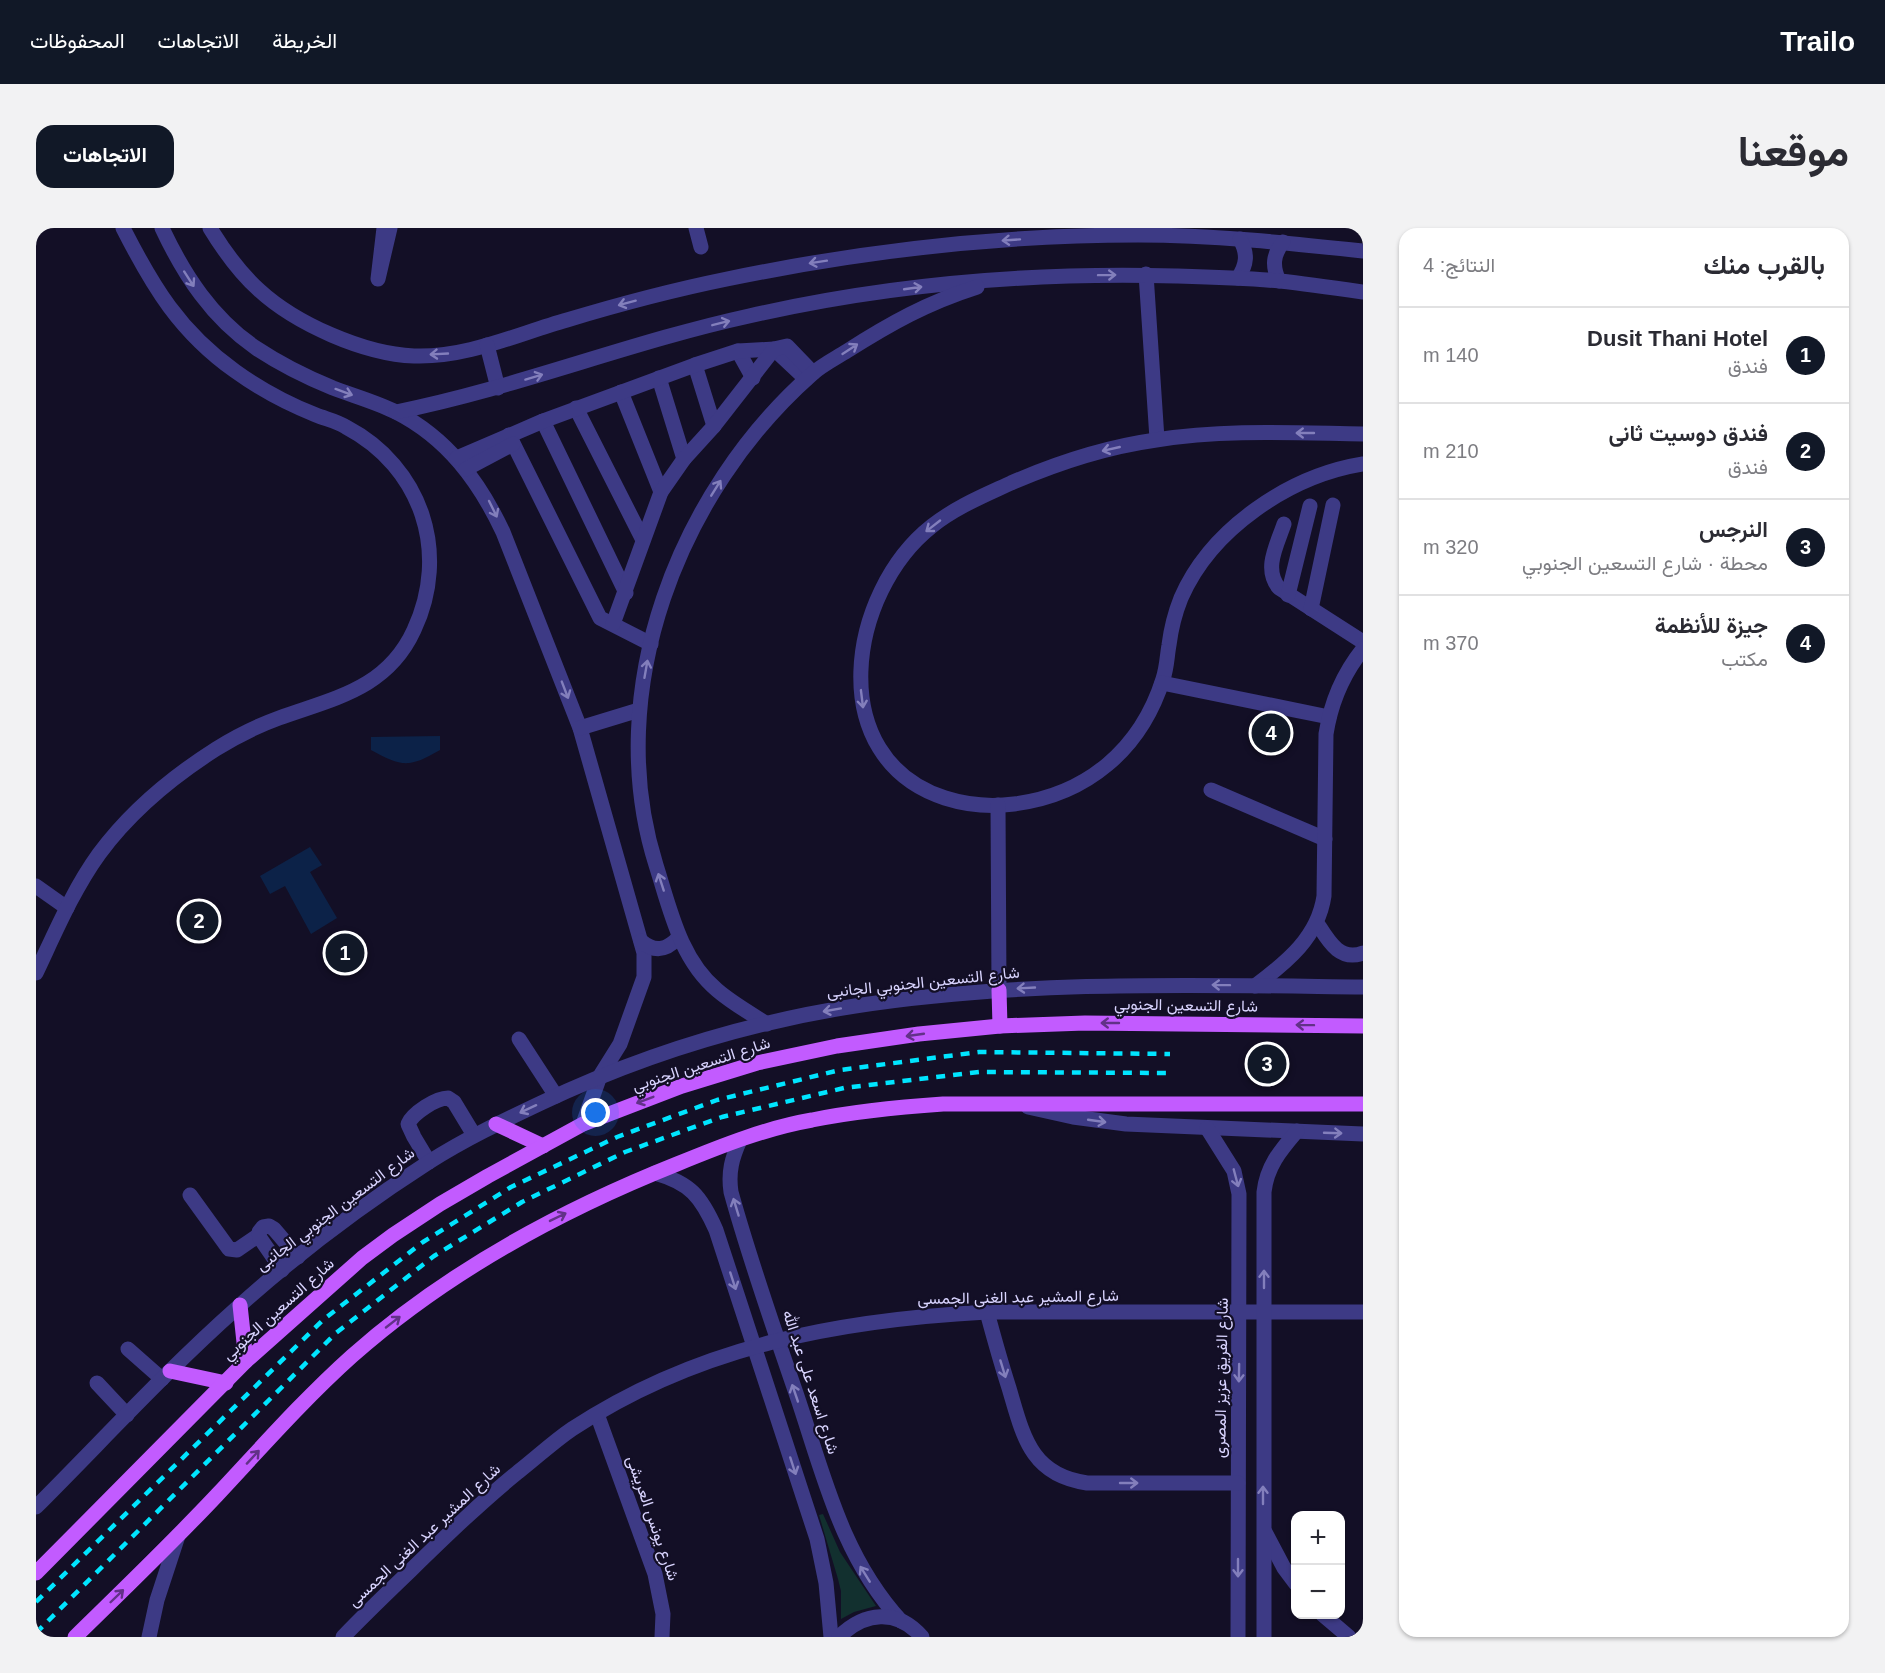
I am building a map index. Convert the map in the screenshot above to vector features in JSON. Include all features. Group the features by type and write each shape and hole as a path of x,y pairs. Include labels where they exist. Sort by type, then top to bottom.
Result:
{"main road":[{"path":"999,990 1000,1026"},
{"name":"شارع التسعين الجنوبي","path":"36,1573 226,1383 246,1360 341,1276 393,1235 488,1176 583,1124 682,1086 758,1063 837,1046 919,1034 1000,1026 1126,1023 1363,1026"},
{"path":"75,1637 178,1536 320,1386 367,1343 422,1300 489,1255 537,1227 655,1173 740,1140 811,1120 892,1108 943,1104 1363,1104"},
{"path":"496,1124 543,1146"},
{"path":"240,1305 246,1360"},
{"path":"166,1375 226,1383"}],"street":[{"path":"36,974 68,908 99,855 119,830 166,785 192,765 247,732 276,719 337,699 365,686 390,666 409,641 423,612 430,582 430,550 424,519 412,490 394,464 371,442 345,425 315,415 273,396 235,371 200,341 182,325 163,298 144,269 123,228"},
{"path":"162,228 176,260 198,293 224,322 255,347 289,368 396,412 422,428 462,464 489,501 580,728 644,953 644,977 620,1044 600,1076 583,1124"},
{"path":"210,228 228,257 260,291 296,316 340,338 375,350 413,356 450,354 487,345 566,320 727,279 897,250 1113,232 1283,242 1363,251"},
{"path":"384,228 378,279 390,228"},
{"path":"696,228 701,247"},
{"path":"1238,278 1244,269 1246,259 1245,248 1240,239"},
{"path":"1279,281 1274,272 1273,261 1276,250 1283,242"},
{"path":"396,412 498,388 687,331 749,316 937,284 1063,275 1146,274 1279,281 1363,292"},
{"path":"1146,274 1157,439"},
{"path":"767,1024 715,989 696,968 679,937 651,851 643,810 638,764 639,711 652,639 673,570 700,513 735,459 772,414 810,376 890,323 944,298 1000,279"},
{"path":"487,345 498,388"},
{"path":"462,464 543,421 738,351 780,348 810,376"},
{"path":"614,621 661,492 684,459 780,348"},
{"path":"738,351 753,378"},
{"path":"695,365 714,426"},
{"path":"659,378 684,459"},
{"path":"621,392 661,492"},
{"path":"576,408 643,540"},
{"path":"543,421 626,593"},
{"path":"1363,434 1235,434 1157,439 1076,458 964,505 919,537 897,564 879,594 867,629 861,676 866,721 879,747 897,770 920,787 958,801 998,805 1030,801 1060,793 1088,780 1101,771 1130,742 1146,717 1162,683 1172,628 1182,596 1199,566 1221,539 1251,513 1293,487 1327,473 1363,464"},
{"path":"511,440 600,618 614,621 652,639"},
{"path":"1311,609 1333,505"},
{"path":"1288,595 1310,506"},
{"path":"1284,524 1273,558 1271,572 1275,584 1288,595 1363,642"},
{"path":"1255,986 1302,945 1317,923 1324,896 1326,734 1338,689 1352,663 1363,649"},
{"path":"1162,683 1329,717"},
{"path":"580,728 639,711"},
{"path":"1211,790 1324,838"},
{"path":"998,805 999,990"},
{"path":"36,886 68,908"},
{"path":"1317,923 1339,952 1350,956 1363,953"},
{"path":"641,941 656,950 665,948 679,937"},
{"name":"شارع التسعين الجنوبي الجانبى","path":"36,1507 166,1375 240,1305 366,1205 429,1162 474,1135 600,1076 684,1046 767,1024 853,1006 999,990 1101,985 1363,987"},
{"path":"519,1039 556,1096"},
{"path":"429,1162 408,1124 414,1116 440,1098 448,1098 454,1102 474,1135"},
{"path":"1019,1104 1100,1121 1363,1134"},
{"name":"شارع الفريق عزيز المصرى","path":"1207,1128 1229,1160 1238,1181 1239,1194 1238,1637"},
{"path":"1264,1637 1265,1181 1274,1160 1297,1131"},
{"name":"شارع اسعد على عبد الله","path":"740,1140 732,1160 731,1192 777,1339 842,1530 873,1587 901,1621"},
{"path":"655,1173 680,1182 691,1189 700,1198 716,1230 817,1539 826,1583 831,1637"},
{"path":"190,1195 229,1249 237,1250 259,1235 263,1227 271,1226 298,1257"},
{"path":"259,1235 282,1270"},
{"path":"987,1312 1024,1438 1036,1457 1054,1472 1064,1478 1087,1483 1238,1483"},
{"name":"شارع المشير عبد الغنى الجمسى","path":"343,1637 478,1505 570,1430 672,1377 754,1346 777,1339 879,1320 987,1312 1363,1312"},
{"path":"128,1348 166,1375"},
{"path":"97,1383 127,1415"},
{"name":"شارع يونس العريشى","path":"597,1414 655,1574 663,1614 662,1637"},
{"path":"1263,1529 1291,1576"},
{"path":"149,1637 157,1600 178,1536"},
{"path":"839,1637 851,1625 867,1618 884,1616 901,1621 922,1637"},
{"path":"1328,1619 1349,1637"}],"green space":[{"path":"823,1514 840,1552 876,1606 854,1612 841,1619 841,1591 819,1515"}],"water":[{"path":"440,736 440,750 413,762 390,760 371,750 371,737"},
{"path":"310,847 322,865 310,872 337,918 311,934 285,886 270,894 260,876"}],"railway":[{"path":"36,1602 323,1320 423,1242 511,1187 617,1137 717,1100 840,1070 979,1052 1170,1054"},
{"path":"36,1633 336,1333 434,1256 522,1202 625,1152 722,1117 844,1088 979,1072 1170,1073"}],"place":[{"name":"جيزة للأنظمة","path":"1271,733"},
{"name":"فندق دوسيت ثانى","path":"199,921"},
{"name":"Dusit Thani Hotel","path":"345,953"},
{"name":"النرجس","path":"1267,1064"}]}
